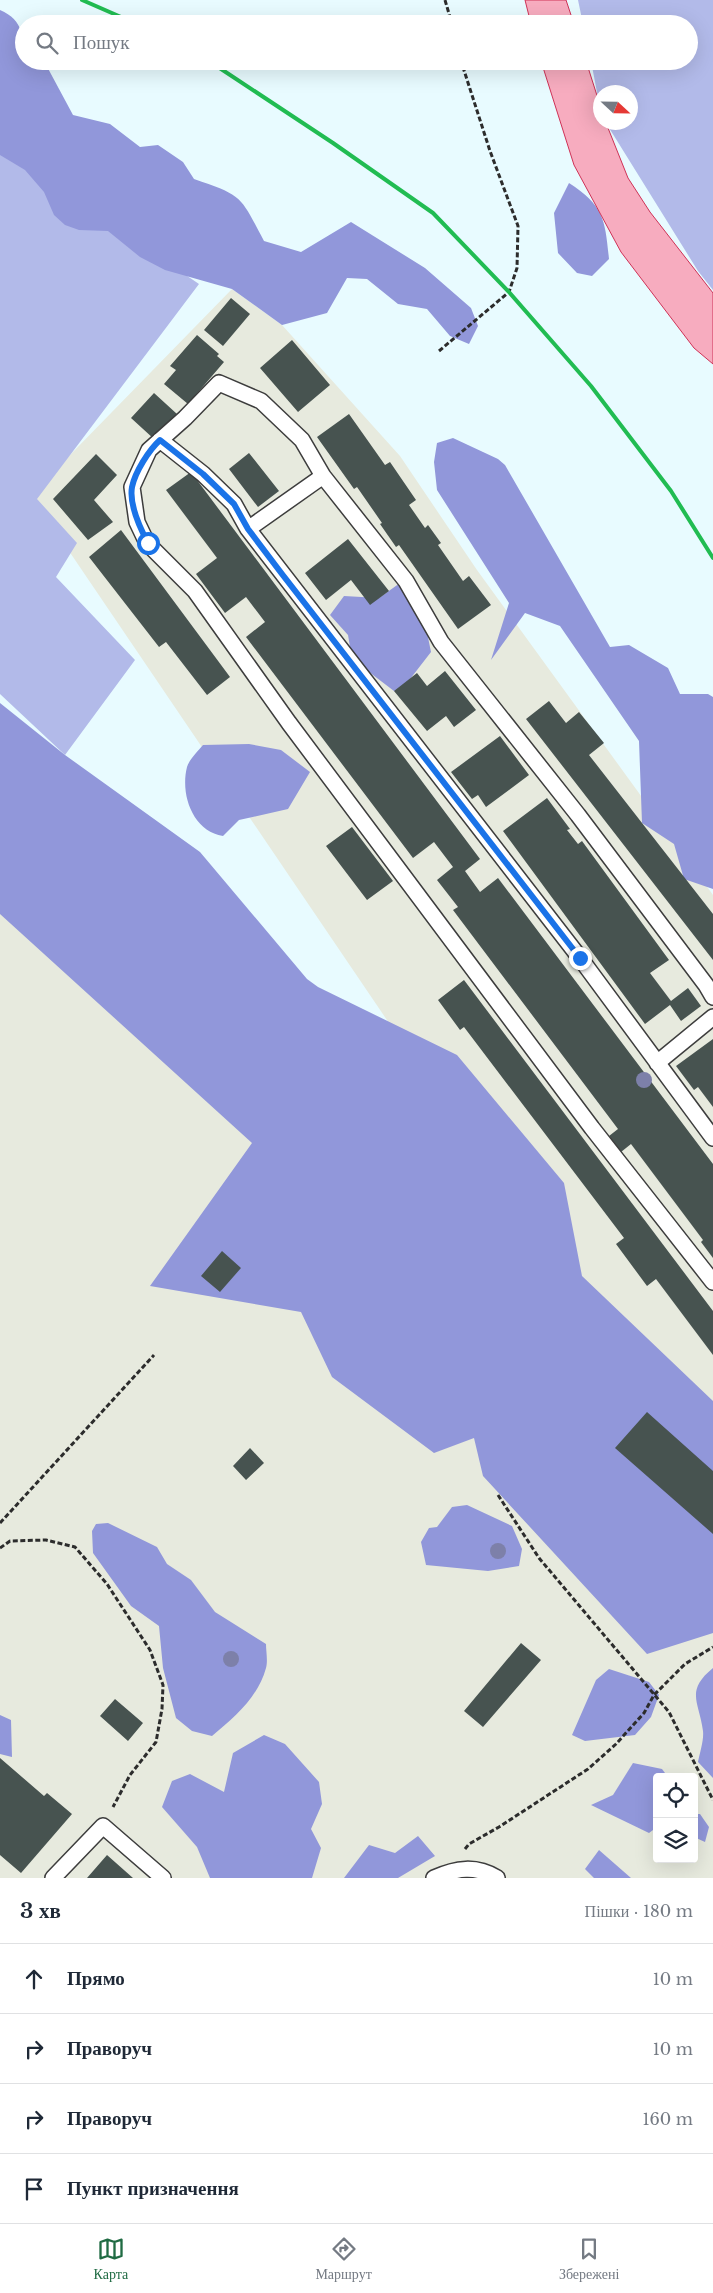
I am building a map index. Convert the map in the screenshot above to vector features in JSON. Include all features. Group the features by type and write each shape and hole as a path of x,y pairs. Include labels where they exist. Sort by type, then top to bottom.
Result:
{"lane":[{"path":"713,998 706,985 578,815 441,642 406,581 323,476 302,440 262,401 219,383 149,450 132,487 137,522 148,543 195,592 289,723 592,1128 713,1282"},
{"path":"160,440 203,474 234,504 248,529 473,817 713,1138"},
{"path":"248,529 323,476"},
{"path":"657,1063 713,1018"},
{"path":"53,1878 102,1826 163,1878"},
{"path":"434,1878 451,1870 483,1870 497,1878"}],"path":[{"path":"445,0 449,15"},
{"path":"438,351 508,292 517,268 518,226 490,151 464,70"},
{"path":"0,1523 154,1355"},
{"path":"498,1494 540,1558 669,1712 713,1800"},
{"path":"0,1548 10,1541 46,1540 75,1547 106,1584 150,1650 163,1684 162,1708 156,1742 130,1775 102,1826"},
{"path":"451,1870 469,1844 499,1827 588,1769 616,1744 644,1713 654,1695 684,1664 713,1647"}],"shaded area":[{"path":"525,0 566,0 571,15 529,15"},
{"path":"578,0 713,0 713,290 698,271 610,130 638,130 638,85 596,85 593,70 698,70 698,15 581,15"},
{"path":"0,10 15,20 15,70 49,70 73,115 110,124 140,147 158,145 183,162 194,179 232,194 239,200 250,215 264,241 301,252 351,222 425,268 471,308 478,326 469,344 450,336 427,309 398,304 367,279 347,278 327,313 282,325 232,289 165,270 140,257 108,231 79,230 65,225 54,215 44,192 25,170 0,155"},
{"path":"544,70 589,70 594,85 593,130 609,130 628,178 650,212 713,293 713,364 694,348 621,252 574,165"},
{"path":"0,149 199,284 37,499 77,543 56,577 135,660 65,755 0,694"},
{"path":"569,183 581,191 596,207 604,223 609,259 592,276 577,273 558,253 554,213"},
{"path":"232,289 282,325 400,456 477,570 713,895 713,1501 31,495"},
{"path":"453,438 498,459 505,465 610,647 629,645 668,668 680,694 708,694 713,697 713,889 684,879 674,844 642,823 639,741 560,626 525,613 491,660 509,603 437,490 434,462 437,443"},
{"path":"400,583 420,598 431,652 400,692 394,691 352,659 348,635 330,615 344,596 379,598"},
{"path":"0,703 65,755 200,852 307,979 318,987 457,1055 564,1183 582,1276 713,1401 713,1633 647,1654 483,1476 474,1438 434,1453 332,1377 301,1312 150,1286 252,1143 0,914"},
{"path":"249,744 281,750 310,772 288,809 239,820 223,836 213,833 197,819 187,800 185,778 188,764 203,745"},
{"path":"0,822 713,1516 713,1878 0,1878"},
{"path":"467,1505 512,1526 522,1549 519,1566 488,1571 426,1565 421,1542 429,1528 437,1527 452,1507"},
{"path":"108,1523 157,1547 167,1564 191,1580 215,1612 266,1644 267,1665 257,1688 245,1706 212,1736 192,1731 176,1718 163,1668 159,1626 131,1606 93,1553 92,1531 96,1524"},
{"path":"713,1668 713,1778 698,1762 703,1735 696,1690 704,1676"},
{"path":"609,1669 649,1682 659,1695 651,1717 635,1735 585,1741 572,1735 596,1680"},
{"path":"0,1715 11,1720 12,1757 0,1754"},
{"path":"264,1735 285,1744 319,1782 322,1804 311,1829 321,1848 312,1878 210,1878 197,1847 162,1807 172,1781 190,1774 224,1792 233,1753"},
{"path":"633,1763 662,1769 665,1773 653,1773 653,1830 649,1833 591,1805 613,1795"},
{"path":"698,1814 700,1814 709,1827 705,1842 698,1839"},
{"path":"418,1836 435,1856 398,1878 344,1878 369,1845 395,1853"},
{"path":"599,1850 631,1878 594,1878 585,1869"}],"building":[{"path":"231,298 250,314 223,346 204,330"},
{"path":"197,335 219,354 217,356 224,362 188,404 164,384 176,370 170,366"},
{"path":"292,340 330,385 298,412 260,368"},
{"path":"154,393 177,414 154,439 131,418"},
{"path":"349,414 385,465 390,462 416,500 409,505 425,528 428,525 441,543 438,545 463,581 469,576 491,605 458,629 399,545 396,547 357,487 354,489 317,437"},
{"path":"249,453 279,491 258,507 229,469"},
{"path":"96,454 117,475 94,500 113,522 88,540 53,499"},
{"path":"191,472 480,859 465,871 480,892 498,878 713,1164 713,1258 701,1242 703,1240 631,1144 621,1152 609,1136 618,1129 453,910 458,907 437,880 453,867 434,842 413,858 246,637 265,622 246,597 225,613 196,574 217,558 166,490"},
{"path":"121,530 230,677 207,695 166,642 159,647 89,557"},
{"path":"348,539 389,591 370,605 351,580 326,600 305,573"},
{"path":"445,671 476,710 454,727 446,716 427,731 394,691 417,673 427,686"},
{"path":"549,701 566,723 579,712 604,743 589,755 713,914 713,960 526,719"},
{"path":"500,736 529,775 486,807 478,795 472,799 451,772"},
{"path":"547,798 570,829 567,830 578,844 582,841 669,960 650,973 671,1001 688,988 701,1006 681,1021 670,1005 645,1024 503,831"},
{"path":"352,827 393,881 367,900 326,846"},
{"path":"464,980 713,1311 713,1355 656,1279 647,1286 616,1244 624,1238 464,1027 460,1030 438,1000"},
{"path":"713,1039 713,1107 698,1087 694,1090 676,1066"},
{"path":"222,1251 241,1268 220,1292 201,1276"},
{"path":"647,1412 713,1471 713,1534 615,1448"},
{"path":"250,1448 264,1463 246,1480 233,1466"},
{"path":"521,1643 541,1660 483,1727 464,1711"},
{"path":"115,1699 143,1723 128,1741 100,1716"},
{"path":"0,1758 44,1796 47,1793 72,1814 21,1873 0,1855"},
{"path":"107,1855 133,1878 87,1878"}],"railway":[{"path":"82,0 116,15"},
{"path":"223,70 333,143 433,213 509,292 591,386 671,491 713,558"}],"route":[{"path":"148,543 137,522 132,487 149,450 160,440 203,474 234,504 248,529 282,574 580,958"}]}
